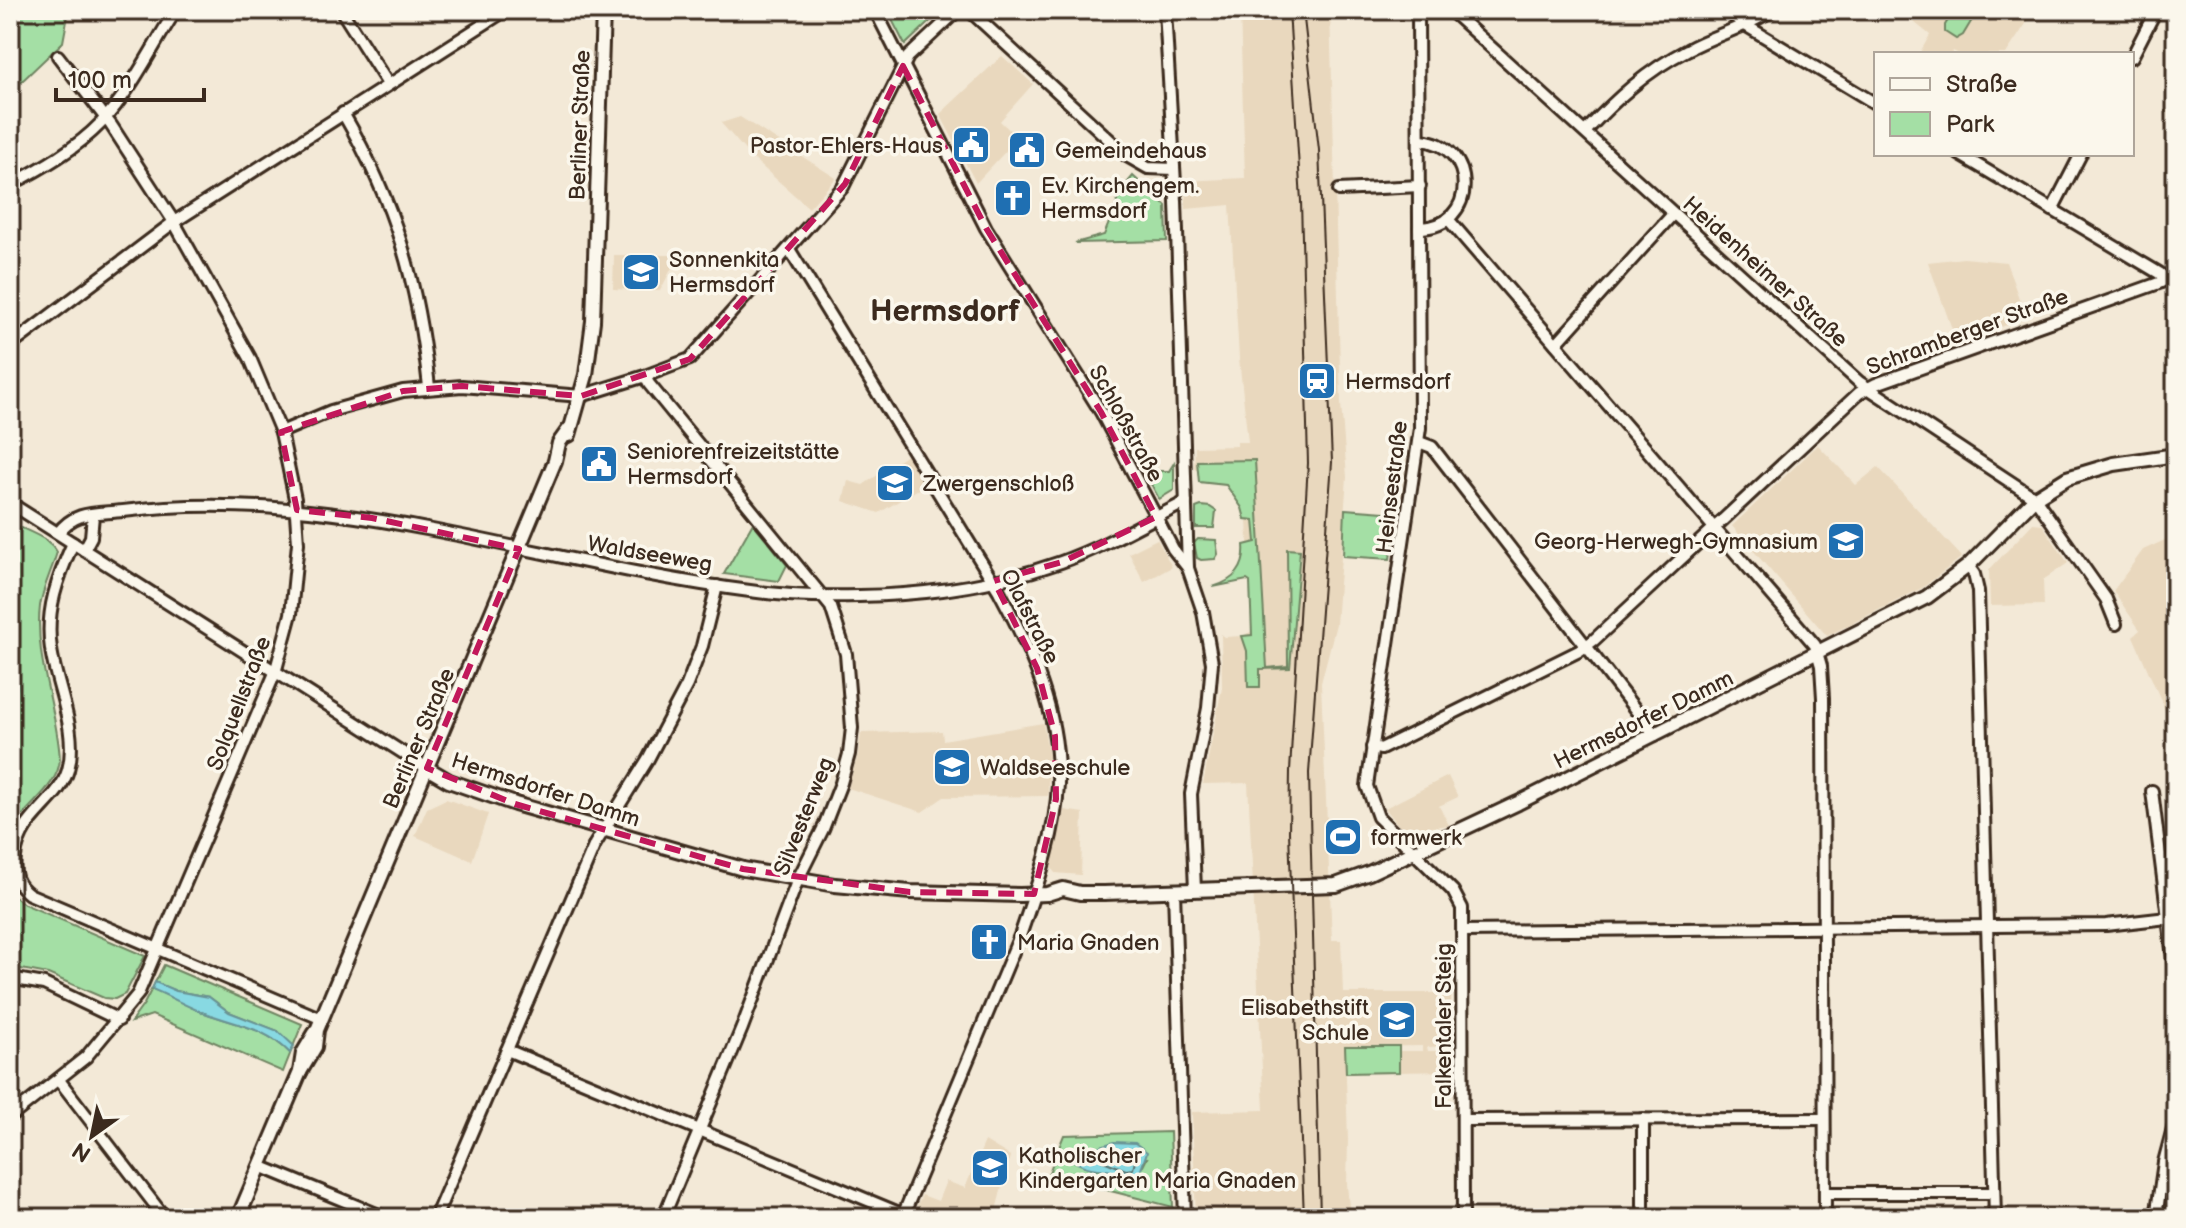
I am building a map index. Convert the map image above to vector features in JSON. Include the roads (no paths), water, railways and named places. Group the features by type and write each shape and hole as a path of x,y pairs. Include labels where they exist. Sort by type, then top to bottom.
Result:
{"main road":[{"name":"Berliner Straße","path":"238,1218 300,1072 315,1047 320,1025 505,576 510,571 555,461 567,446 589,358 593,321 603,10"},
{"name":"Hermsdorfer Damm","path":"427,768 459,785 602,830 719,863 798,879 910,892 1040,894 1063,889 1080,893 1336,885 1415,852 1818,654 1927,597 1968,566 2035,498 2067,478 2134,460 2176,455"}],"street":[{"path":"10,185 53,161 106,117 139,72 176,10"},
{"path":"341,10 388,84"},
{"path":"10,346 171,217 506,10"},
{"name":"Schloßstraße","path":"875,10 986,228 1101,412 1175,552 1188,568 1203,612 1212,663 1208,708 1191,794 1195,890"},
{"path":"281,432 370,398 429,387 494,387 581,396 690,359 845,184 908,57 958,10"},
{"path":"969,10 1127,156 1148,168 1174,169"},
{"path":"1165,10 1176,197 1188,568"},
{"name":"Heinsestraße","path":"1415,852 1384,825 1372,807 1367,786 1419,442 1418,10"},
{"name":"Heidenheimer Straße","path":"1450,10 1867,388 2035,498 2106,599 2116,624"},
{"path":"1726,10 1745,25 1874,103"},
{"path":"1585,132 1613,102 1652,70 1690,48 1772,10"},
{"path":"2134,53 2156,10"},
{"path":"58,56 106,117"},
{"path":"343,113 379,178 402,244 416,295 429,387"},
{"name":"Solquellstraße","path":"10,1117 86,1057 138,994 275,673 296,587 297,510 281,432 250,358 171,217 106,117"},
{"path":"1419,228 1435,227 1448,219 1461,203 1463,192 1463,173 1456,159 1443,146 1420,140"},
{"path":"1962,156 2172,277 2176,291"},
{"path":"2052,210 2080,156"},
{"path":"1339,190 1420,186"},
{"path":"1556,344 1673,214"},
{"path":"1448,219 1815,645 1823,698 1825,1218"},
{"name":"Olafstraße","path":"789,249 993,581 1026,641 1047,697 1055,736 1056,799 1040,894 1021,933 905,1217"},
{"name":"Schramberger Straße","path":"1372,747 1381,749 1586,646 1867,388 2172,277"},
{"name":"Silvesterweg","path":"645,376 831,607 846,654 852,728 841,783 798,879 663,1218"},
{"path":"1419,442 1432,447 1655,735"},
{"name":"Waldseeweg","path":"58,533 67,520 79,515 179,506 297,510 385,520 519,549 751,591 822,596 907,594 993,581 1062,562 1186,502"},
{"name":"Hermsdorfer Damm","path":"10,503 427,768"},
{"path":"84,550 91,537 93,515"},
{"path":"73,543 51,603 49,627 51,651 67,720 69,767 56,791 22,831 17,844 15,876 19,886 29,894 158,949 320,1025"},
{"path":"1968,566 1978,582 1995,1218"},
{"path":"435,1218 602,830 648,759 687,685 702,646 717,586"},
{"path":"2152,791 2172,917 2176,981"},
{"name":"Falkentaler Steig","path":"1415,852 1459,900 1463,931 1463,1218"},
{"path":"1174,891 1185,1218"},
{"path":"1463,931 2106,925 2172,917"},
{"path":"10,978 58,989 119,1020"},
{"path":"507,1050 905,1217"},
{"path":"59,1080 165,1218"},
{"path":"2156,1218 2164,1162 2176,1117"},
{"path":"1643,1119 1643,1218"},
{"path":"1463,1120 1824,1119"},
{"path":"260,1166 386,1218"},
{"path":"1825,1193 1994,1193"}],"water":[{"path":"10,575 16,584 19,667 14,727 10,735"},
{"path":"155,982 176,991 209,997 229,1012 278,1031 294,1046 290,1053 261,1032 198,1011 152,989"},
{"path":"1114,1142 1135,1143 1147,1152 1138,1178 1074,1161 1097,1147"}],"tram line":[{"path":"1289,10 1301,201 1308,463 1289,832 1304,1218"},
{"path":"1303,10 1319,150 1332,462 1309,773 1320,1218"}],"place":[{"name":"Pastor-Ehlers-Haus","path":"971,145"},
{"name":"Gemeindehaus","path":"1027,150"},
{"name":"Ev. Kirchengem. Hermsdorf","path":"1013,198"},
{"name":"Sonnenkita Hermsdorf","path":"641,272"},
{"name":"Hermsdorf","path":"1317,381"},
{"name":"Seniorenfreizeitstätte Hermsdorf","path":"599,464"},
{"name":"Zwergenschloß","path":"895,483"},
{"name":"Georg-Herwegh-Gymnasium","path":"1846,541"},
{"name":"Waldseeschule","path":"952,767"},
{"name":"formwerk","path":"1343,837"},
{"name":"Maria Gnaden","path":"989,942"},
{"name":"Elisabethstift Schule","path":"1397,1020"},
{"name":"Katholischer Kindergarten Maria Gnaden","path":"990,1168"}],"district":[{"name":"Hermsdorf","path":"945,311"}]}
